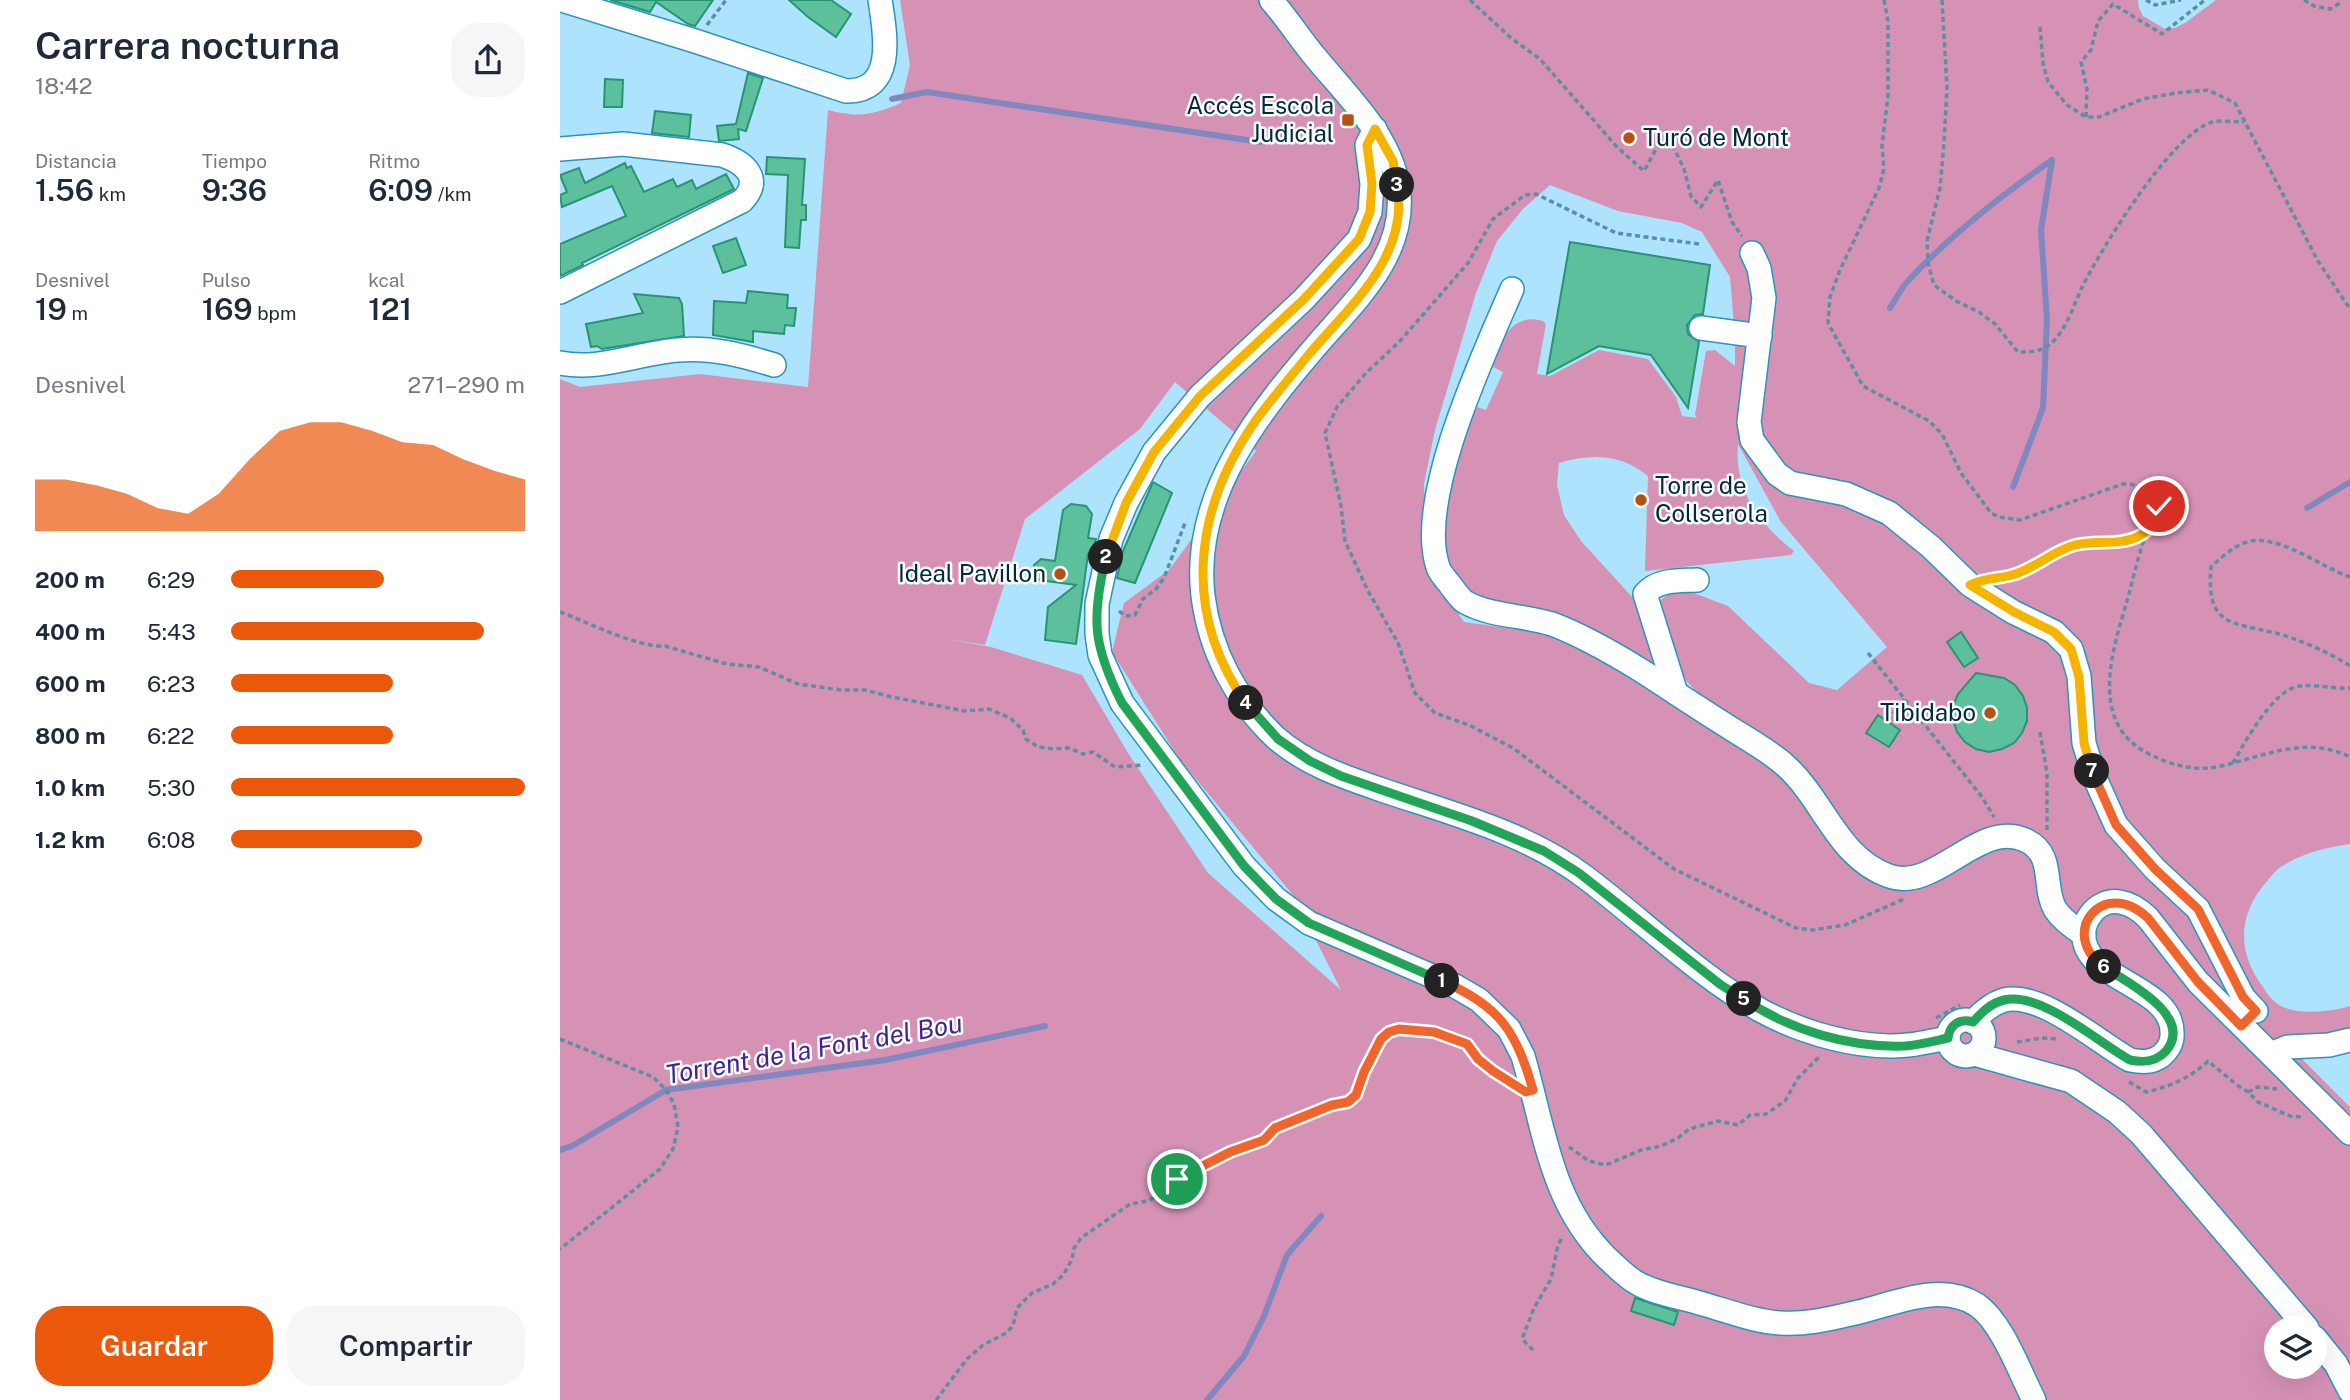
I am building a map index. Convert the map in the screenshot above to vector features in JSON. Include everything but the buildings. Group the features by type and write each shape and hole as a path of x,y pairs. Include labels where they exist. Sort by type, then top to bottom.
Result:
{"street":[{"path":"562,0 846,91 854,91 870,84 883,65 886,37 880,0"},
{"path":"1271,0 1375,129 1393,161 1399,194 1398,226 1388,255 1364,290 1257,419 1224,476 1208,522 1202,586 1205,611 1220,661 1239,694 1278,739 1310,761 1341,776 1472,821 1544,851 1579,873 1721,985 1761,1011 1813,1032 1856,1042 1907,1046 1948,1038"},
{"path":"1375,129 1367,145 1372,184 1370,212 1359,239 1304,299 1200,396 1154,452 1126,503 1111,539 1101,582 1097,618 1098,645 1122,703 1244,866 1276,899 1298,917 1455,986 1490,1009 1509,1029 1517,1042 1533,1090 1551,1161 1572,1215 1596,1247 1638,1284 1755,1319 1779,1323 1831,1318 1933,1294 1954,1296 1975,1304 1986,1312 1996,1325 2034,1400"},
{"path":"560,149 597,145 646,145 722,155 745,166 751,185 742,201 560,292"},
{"path":"1752,253 1759,268 1764,298 1753,371 1749,422 1752,440 1777,474 1790,483 1846,494 1889,513 1931,547 1970,585 2054,632 2071,649 2079,677 2084,743 2094,776 2116,825 2155,869 2198,909 2243,997 2256,1011 2271,1054 2350,1133"},
{"path":"1512,289 1442,472 1433,532 1438,569 1463,601 1506,616 1549,623 1583,637 1676,693 1786,765 1848,848 1867,864 1888,876 1906,879 1924,875 1973,848 2006,836 2027,841 2035,847 2045,864 2055,909 2063,919 2084,935"},
{"path":"1701,328 1760,336"},
{"path":"560,363 589,366 690,349 723,352 774,365"},
{"path":"1676,693 1645,594 1652,586 1666,582 1697,580"},
{"path":"1973,1022 1994,1003 2019,999 2057,1014 2130,1060 2142,1062 2158,1058 2165,1052 2172,1037 2168,1015 2156,1002 2094,958 2088,952 2084,935 2087,919 2092,912 2106,904 2122,902 2140,910 2198,982 2256,1011"},
{"path":"1968,1020 1973,1022 1982,1029 1982,1046 1968,1056 1956,1053 1951,1049 1949,1032 1956,1023 1968,1020"},
{"path":"2271,1054 2288,1046 2329,1045 2350,1040"},
{"path":"1974,1054 2071,1081 2117,1112 2141,1134 2297,1316"},
{"path":"2327,1353 2350,1391"}],"path":[{"path":"695,41 726,0"},
{"path":"1470,0 1511,38 1540,59 1617,147 1644,171 1666,131 1684,169 1691,196 1701,207 1718,180 1732,222 1752,253"},
{"path":"1884,0 1888,21 1888,96 1882,145 1884,169 1879,188 1830,297 1828,323 1863,386 1929,421 1942,434 1961,473 1991,513 2020,520 2123,484 2133,484 2153,494 2159,506 2156,520 2138,537 2068,547 2013,575 1983,579 1970,585"},
{"path":"1942,0 1947,87 1945,132 1940,188 1927,241 1928,263 1934,285 1995,324 2018,352 2032,352 2046,347 2057,337 2095,261 2145,185 2184,139 2212,122 2244,122"},
{"path":"2146,0 2155,5 2181,0"},
{"path":"2085,117 2087,89 2081,62 2091,50 2098,21 2113,4 2162,34 2205,0"},
{"path":"2304,0 2314,6 2330,9 2340,3 2339,0"},
{"path":"2314,0 2314,6"},
{"path":"2040,27 2043,63 2048,82 2067,105 2085,117 2099,117 2143,99 2208,90 2235,103 2318,261 2350,309"},
{"path":"1699,244 1616,233 1536,194 1525,195 1493,219 1468,263 1400,341 1366,373 1336,407 1328,424 1324,436 1339,494 1345,541 1368,591 1398,643 1415,693 1435,713 1513,748 1674,869 1737,901 1805,930 1845,925 1913,896"},
{"path":"1101,582 1112,587 1119,613 1128,617 1135,615 1143,598 1156,589 1164,578 1188,516"},
{"path":"2147,531 2112,651 2110,705 2116,722 2129,742 2165,762 2201,769 2233,763 2277,749 2322,747 2334,749 2350,757"},
{"path":"2350,577 2269,541 2247,542 2228,552 2211,567 2209,584 2213,607 2229,622 2277,633 2307,644 2350,666"},
{"path":"560,612 601,627 615,636 665,646 727,664 759,667 798,684 841,690 865,690 965,711 989,709 1010,718 1023,730 1026,739 1038,747 1069,748 1083,754 1093,752 1115,768 1146,765 1151,761"},
{"path":"1868,653 1982,797 2006,836"},
{"path":"2233,763 2264,715 2287,690 2299,686 2350,688"},
{"path":"1888,722 1904,699"},
{"path":"2040,732 2047,773 2045,864"},
{"path":"936,1400 967,1359 1013,1326 1017,1308 1032,1293 1053,1284 1064,1273 1072,1259 1074,1248 1088,1232 1130,1204 1148,1201 1164,1192 1177,1179 1230,1152 1264,1140 1275,1128 1332,1105 1348,1102 1356,1095 1381,1039 1389,1032 1399,1029 1434,1032 1453,1038 1467,1044 1478,1059 1493,1071 1526,1092 1533,1090"},
{"path":"2003,1061 2013,1042 2042,1038 2062,1039"},
{"path":"560,1040 653,1077 666,1090 674,1104 678,1127 673,1149 660,1169 560,1249"},
{"path":"1541,1121 1555,1132 1561,1142 1589,1161 1606,1165 1641,1150 1661,1146 1689,1129 1718,1121 1738,1125 1750,1115 1766,1114 1785,1101 1798,1078 1826,1049"},
{"path":"2128,1081 2146,1092 2160,1089 2199,1069 2208,1061 2258,1102 2290,1116 2312,1120"},
{"path":"1533,1350 1522,1339 1534,1308 1551,1279 1558,1245 1564,1235"}],"shaded area":[{"path":"900,0 2138,0 2143,16 2165,29 2185,23 2216,0 2350,0 2350,844 2308,854 2280,868 2258,893 2246,919 2244,932 2248,960 2254,973 2268,995 2278,1004 2305,1012 2350,1006 2350,1047 2301,1058 2350,1107 2350,1400 560,1400 560,379 580,387 700,374 808,387 828,110 865,114 901,103 910,65","holes":["1550,185 1618,211 1682,223 1702,232 1730,277 1735,366 1715,350 1706,351 1695,415 1697,418 1682,416 1676,397 1648,359 1599,350 1550,376 1537,374 1546,324 1532,319 1515,325 1503,339 1491,366 1503,372 1486,410 1474,406 1455,464 1446,500 1443,556 1463,591 1657,666 1633,598 1581,541 1564,515 1557,485 1559,463 1606,457 1628,463 1648,476 1645,571 1791,555 1794,551 1781,541 1751,505 1740,476 1738,444 1781,522 1887,647 1837,690 1809,683 1728,606 1691,592 1669,594 1658,602 1683,677 1703,699 1692,716 1599,658 1538,632 1464,622 1428,569 1424,484 1435,430 1476,293 1497,241 1523,209","1175,382 1256,451 1169,570 1124,603 1112,652 1180,760 1293,895 1341,990 1208,873 1128,753 1082,675 991,647 946,639 985,645 1025,519 1140,429"]}],"waterway":[{"path":"892,99 927,92 1260,142"},
{"path":"1890,308 1905,284 1941,248 2052,160"},
{"path":"2013,487 2043,408 2047,319 2041,230 2052,160"},
{"path":"2307,508 2350,482"},
{"name":"Torrent de la Font del Bou","path":"560,1150 572,1146 666,1090 885,1060 1045,1026"},
{"path":"1207,1400 1244,1356 1264,1316 1287,1255 1321,1216"}],"place":[{"name":"Accés Escola Judicial","path":"1348,120"},
{"name":"Turó de Mont","path":"1629,138"},
{"name":"Torre de Collserola","path":"1641,500"},
{"name":"Ideal Pavillon","path":"1060,574"},
{"name":"Tibidabo","path":"1990,713"}],"route":[{"path":"1177,1179 1230,1152 1264,1140 1275,1128 1332,1105 1348,1102 1356,1095 1381,1039 1389,1032 1399,1029 1434,1032 1467,1044 1478,1059 1493,1071 1526,1092 1533,1090 1517,1042 1500,1018 1479,1000 1455,986 1309,923 1298,917 1265,888 1244,866 1122,703 1100,655 1097,604 1111,539 1126,503 1154,452 1200,396 1304,299 1359,239 1370,212 1372,184 1367,145 1375,129 1393,161 1399,194 1398,226 1388,255 1364,290 1257,419 1224,476 1208,522 1202,586 1209,628 1220,661 1251,710 1294,752 1341,776 1508,834 1544,851 1579,873 1721,985 1761,1011 1839,1039 1907,1046 1948,1038 1956,1023 1968,1020 1973,1022 1994,1003 2019,999 2057,1014 2130,1060 2150,1061 2158,1058 2170,1045 2173,1029 2168,1015 2144,993 2101,965 2088,952 2085,944 2087,919 2098,907 2114,902 2122,902 2140,910 2198,982 2241,1026 2256,1011 2243,997 2198,909 2155,869 2116,825 2094,776 2084,743 2079,677 2071,649 2054,632 1970,585 1983,579 2013,575 2076,545 2096,541 2124,541 2138,537 2156,520 2159,506"}]}
